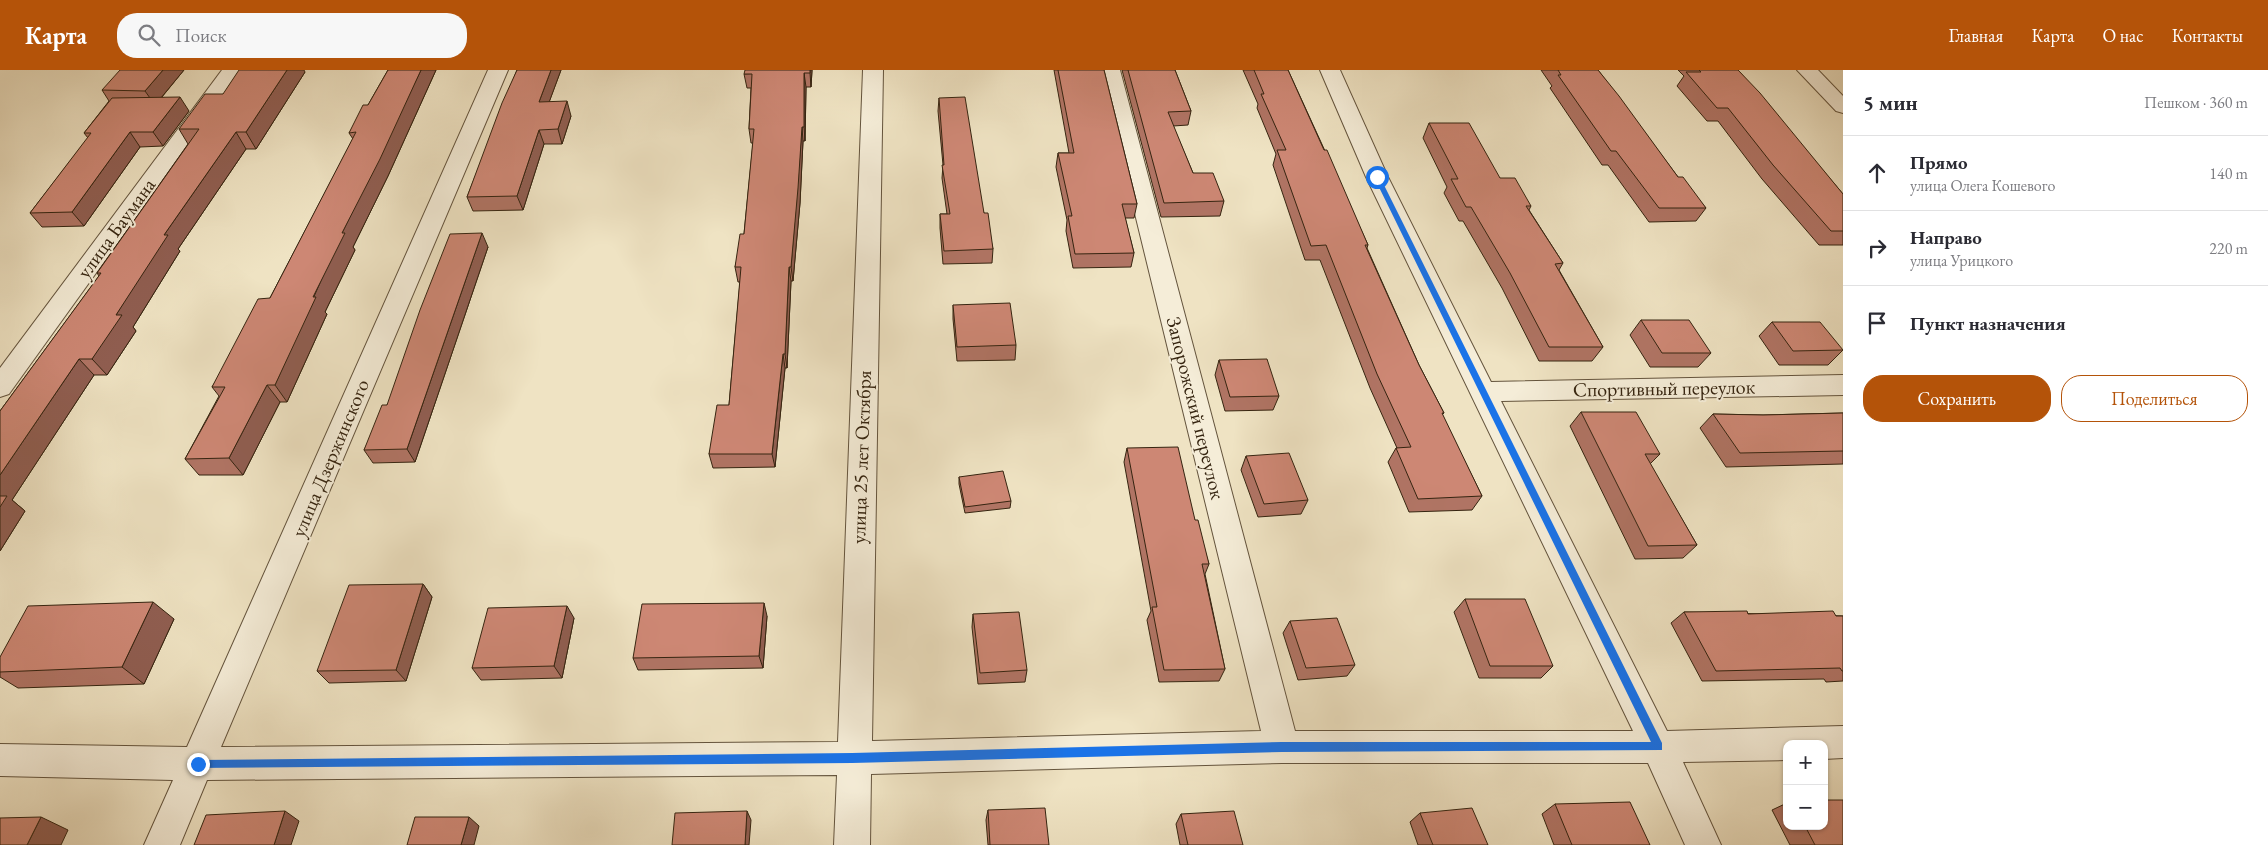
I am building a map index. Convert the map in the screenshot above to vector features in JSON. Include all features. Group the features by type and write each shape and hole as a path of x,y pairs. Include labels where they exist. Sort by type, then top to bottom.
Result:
{"street":[{"name":"улица Баумана","path":"0,387 232,70"},
{"name":"улица Дзержинского","path":"162,845 498,70"},
{"name":"улица 25 лет Октября","path":"852,845 852,758 873,70"},
{"name":"Запорожский переулок","path":"1110,70 1282,747"},
{"path":"1330,70 1377,177 1485,392 1658,747 1703,845"},
{"path":"1807,70 1843,107"},
{"name":"Спортивный переулок","path":"1485,392 1843,385"},
{"path":"0,760 198,764 852,758 1282,747 1658,747 1843,742"}],"building":[{"path":"120,70 163,70 145,91 102,90"},
{"path":"239,70 287,70 246,132 236,132 164,235 168,235 116,315 122,315 92,359 79,359 0,475 0,411 101,273 97,273 199,129 179,129 205,94 223,94"},
{"path":"388,70 421,70 380,159 342,233 345,233 313,297 316,297 275,385 267,385 229,458 185,459 225,387 212,387 258,299 270,298 356,132 349,133 363,105 368,105"},
{"path":"517,70 551,70 539,102 567,101 558,129 539,130 517,196 467,197 502,103"},
{"path":"745,70 810,70 810,73 804,73 804,127 802,127 791,267 789,267 785,354 783,354 772,454 709,454 717,405 729,405 741,267 735,267 740,234 744,234 754,129 749,129 752,74 744,74"},
{"path":"1058,70 1104,70 1137,204 1122,204 1134,253 1075,254 1068,216 1072,216 1058,153 1074,153"},
{"path":"1128,70 1175,70 1191,111 1168,112 1193,173 1213,173 1224,201 1164,203"},
{"path":"1254,70 1288,70 1324,150 1327,150 1368,245 1365,245 1419,365 1444,413 1442,413 1482,496 1418,499 1396,448 1411,447 1377,374 1326,245 1311,246 1277,150 1286,150 1261,94 1264,94"},
{"path":"1558,70 1598,70 1678,177 1683,177 1706,208 1659,208 1616,151 1611,151 1558,75 1561,75"},
{"path":"1699,70 1738,70 1760,93 1843,194 1843,231 1831,231 1773,165 1728,108 1717,108 1686,72 1701,72"},
{"path":"180,97 153,132 130,132 72,212 30,213 91,133 84,133 112,98"},
{"path":"965,97 984,213 988,213 993,249 944,251 940,214 950,214 942,165 944,165 939,98"},
{"path":"1429,123 1469,123 1500,178 1515,178 1531,206 1526,206 1563,263 1555,264 1603,347 1549,347 1510,273 1471,207 1466,207 1451,179 1458,179"},
{"path":"482,233 407,449 364,450 382,405 387,405 420,310 450,234"},
{"path":"1010,303 1016,345 957,347 953,305"},
{"path":"1641,320 1689,320 1711,353 1662,353"},
{"path":"1772,322 1820,322 1843,350 1793,351"},
{"path":"1267,359 1279,396 1230,397 1219,360"},
{"path":"1581,412 1636,412 1660,454 1645,454 1697,545 1648,546"},
{"path":"1843,413 1843,451 1740,453 1713,414 1763,415"},
{"path":"1178,447 1195,520 1198,520 1209,564 1202,564 1225,669 1164,670 1152,607 1157,607 1127,448"},
{"path":"1289,453 1308,500 1264,504 1246,456"},
{"path":"1003,471 1011,501 965,507 959,477"},
{"path":"0,496 7,496 0,507"},
{"path":"423,584 396,670 317,671 349,585"},
{"path":"1465,599 1525,599 1553,666 1490,666"},
{"path":"153,602 122,667 0,672 0,657 28,606"},
{"path":"764,603 759,656 633,658 642,604"},
{"path":"567,606 554,666 472,668 488,608"},
{"path":"1747,611 1748,614 1833,611 1836,616 1843,616 1843,671 1840,668 1716,671 1684,612"},
{"path":"1019,612 1027,670 980,673 973,614"},
{"path":"1337,618 1355,665 1306,668 1290,621"},
{"path":"1828,800 1843,800 1843,845 1815,845 1807,830 1828,830"},
{"path":"1630,802 1650,845 1572,845 1555,804"},
{"path":"1045,808 1049,845 990,845 988,810"},
{"path":"1472,808 1488,845 1433,845 1420,813"},
{"path":"285,811 274,845 194,845 206,815"},
{"path":"747,811 745,845 672,845 675,813"},
{"path":"1234,811 1243,845 1188,845 1181,814"},
{"path":"41,817 27,845 0,845 0,818"},
{"path":"415,817 469,817 461,845 407,845"}],"route":[{"path":"198,764 852,758 1282,747 1658,747 1485,392 1377,177"}]}
